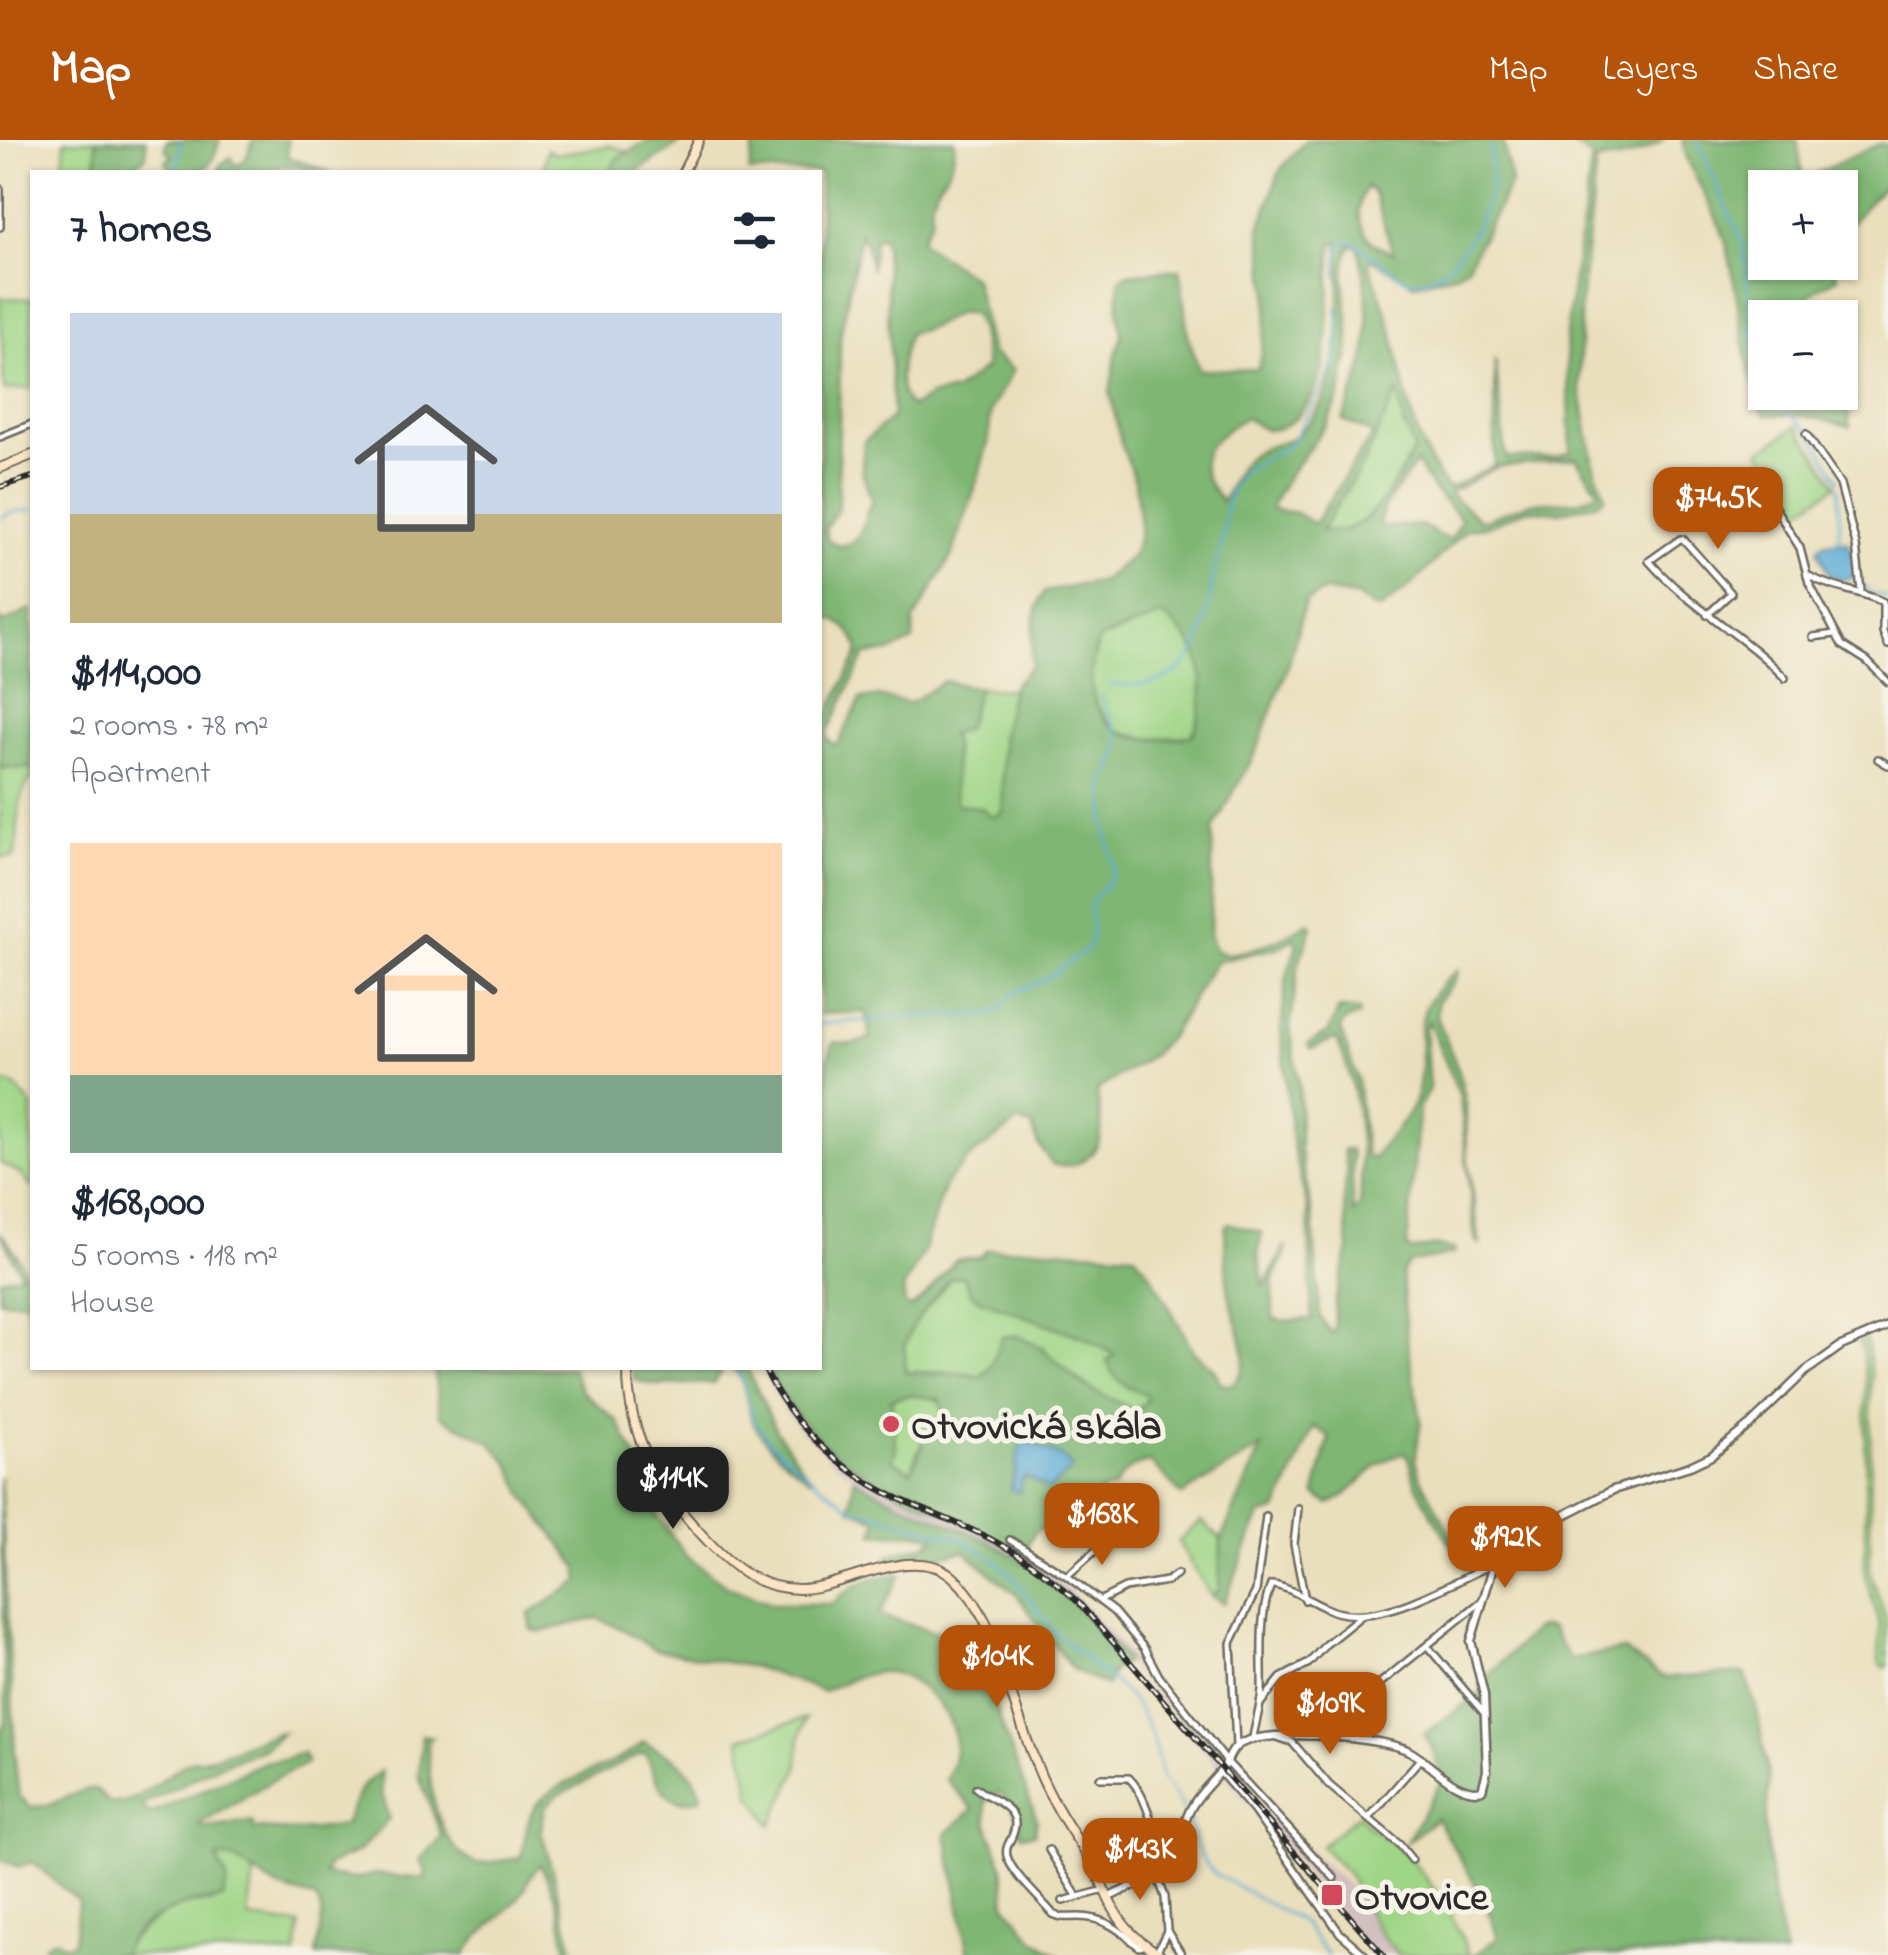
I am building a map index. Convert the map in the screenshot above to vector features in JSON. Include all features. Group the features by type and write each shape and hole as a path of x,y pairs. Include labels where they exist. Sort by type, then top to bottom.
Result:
{"main road":[{"path":"684,170 699,140"},
{"path":"0,468 30,456"},
{"path":"628,1370 634,1418 656,1476 678,1510 735,1569 765,1584 798,1589 824,1586 898,1565 930,1566 953,1577 971,1598 1000,1654 1016,1710 1046,1786 1122,1922 1158,1954"}],"street":[{"path":"0,189 0,227"},
{"path":"0,437 30,425"},
{"path":"1806,434 1840,484 1856,545 1861,592"},
{"path":"1772,504 1800,548 1807,574 1842,645 1868,660 1888,682"},
{"path":"1706,615 1731,593 1683,539 1650,561 1671,585 1706,615 1743,638 1785,678"},
{"path":"1807,574 1827,587 1886,600 1884,632 1888,645"},
{"path":"1813,637 1835,634"},
{"path":"1878,759 1888,765"},
{"path":"1236,1746 1253,1737 1270,1735 1393,1744 1421,1758 1462,1788 1482,1790 1487,1771 1484,1695 1471,1641 1494,1564 1506,1545 1613,1490 1711,1456 1806,1371 1841,1346 1888,1326"},
{"path":"1298,1508 1294,1544 1305,1600"},
{"path":"1064,1900 1107,1894 1157,1875 1174,1852 1198,1796 1236,1746 1231,1643 1256,1591 1266,1516"},
{"path":"1067,1576 1114,1534"},
{"path":"1010,1540 1101,1600 1144,1648 1160,1676 1227,1762 1278,1822 1334,1878"},
{"path":"1260,1704 1281,1678 1309,1663 1362,1616 1410,1602 1494,1564"},
{"path":"1101,1600 1124,1588 1167,1581 1177,1574"},
{"path":"1253,1737 1260,1704 1264,1624 1271,1585 1338,1612 1362,1616"},
{"path":"1323,1738 1326,1726 1484,1599"},
{"path":"1428,1647 1485,1715"},
{"path":"1270,1735 1292,1742 1329,1785 1400,1845 1412,1860"},
{"path":"1368,1819 1421,1758"},
{"path":"1220,1772 1258,1817 1340,1934 1365,1955"},
{"path":"1100,1778 1129,1778 1141,1790 1160,1840 1174,1852"},
{"path":"976,1788 1004,1805 1013,1816 1015,1827 1007,1844 1008,1859 1053,1914 1112,1924 1139,1947 1146,1945"},
{"path":"1050,1850 1077,1896"},
{"path":"1157,1875 1165,1898 1167,1931 1158,1954"},
{"path":"1167,1931 1182,1955"}],"shaded area":[{"path":"761,1370 769,1370 806,1425 858,1472 1000,1539 1037,1563 1081,1600 1274,1820 1347,1884 1398,1955 1374,1955 1223,1773 1076,1605 1033,1569 996,1546 881,1494 838,1466 781,1406"}],"green space":[{"path":"65,140 96,140 97,170 63,170"},
{"path":"96,140 146,140 146,156 135,165 123,170 97,170"},
{"path":"167,140 220,140 213,159 201,170 172,170 165,161 172,157 165,149"},
{"path":"253,140 288,140 287,157 325,170 281,165 277,170 219,170 231,157 236,166 246,159"},
{"path":"649,140 685,140 639,170 611,170 616,159"},
{"path":"755,140 954,140 953,159 935,192 931,219 921,238 925,245 974,278 991,353 1013,370 991,410 988,443 952,555 914,620 913,641 889,652 865,655 826,736 833,745 838,744 861,699 877,697 910,703 944,681 978,688 966,729 950,734 955,796 957,804 981,808 993,817 1002,814 1002,734 1013,685 1031,666 1035,619 1044,592 1102,581 1132,556 1138,540 1135,481 1121,443 1110,393 1122,335 1118,311 1120,279 1128,274 1180,269 1188,337 1199,370 1258,369 1268,288 1260,228 1280,170 1306,140 1503,140 1511,183 1468,265 1457,273 1414,284 1372,259 1368,262 1391,326 1417,433 1434,470 1446,487 1452,487 1495,465 1495,359 1506,458 1557,457 1571,452 1566,334 1592,157 1565,140 1664,140 1632,155 1599,160 1596,164 1580,306 1580,386 1595,471 1606,496 1597,503 1560,512 1528,509 1485,527 1466,529 1416,581 1382,608 1374,608 1356,596 1324,591 1305,602 1288,667 1256,752 1213,829 1210,937 1215,949 1225,953 1249,950 1308,923 1312,926 1298,966 1290,1028 1299,1085 1300,1150 1313,1219 1320,1317 1331,1333 1335,1329 1335,1302 1349,1249 1343,1150 1352,1154 1353,1213 1360,1206 1360,1142 1355,1099 1336,1038 1311,1049 1308,1044 1329,1032 1339,1009 1359,1011 1359,1016 1344,1021 1340,1029 1357,1078 1366,1156 1373,1159 1415,1101 1420,1081 1422,1018 1439,988 1458,970 1455,981 1438,1000 1437,1017 1459,1072 1466,1103 1467,1155 1480,1244 1475,1240 1460,1096 1429,1022 1425,1028 1429,1088 1419,1108 1407,1248 1411,1251 1436,1246 1455,1250 1453,1254 1409,1263 1402,1273 1407,1340 1421,1421 1415,1459 1421,1479 1472,1565 1469,1569 1427,1506 1406,1453 1381,1463 1338,1500 1328,1504 1315,1494 1329,1437 1314,1426 1277,1511 1260,1515 1224,1603 1211,1596 1219,1590 1221,1539 1262,1447 1182,1495 1150,1462 1132,1467 1113,1489 1106,1489 1035,1532 1023,1554 848,1463 819,1439 792,1408 769,1370 822,1370 822,1137 827,1113 827,1061 834,1042 851,1044 870,1039 866,1012 822,1014 822,723 859,652 846,628 822,618 822,170 749,170","holes":["1367,186 1374,193 1393,253 1366,235 1359,217","860,234 866,242 871,270 874,238 883,237 885,248 893,417 864,441 862,471 872,502 860,534 840,546 828,541 825,528 838,509 840,337","1338,241 1338,342 1326,393 1299,433 1249,457 1222,501 1205,475 1203,464 1211,445 1244,418 1264,429 1283,426 1308,403 1318,383 1327,338 1333,243","1351,245 1357,246 1366,289 1367,339 1363,367 1343,420 1373,434 1314,524 1296,513 1271,509 1338,400 1349,342 1344,267","958,313 973,313 986,367 955,391 930,396 911,407 902,392 901,362 908,334","1397,391 1404,428 1414,450 1388,494 1366,518 1338,531 1321,530 1365,461","1576,458 1599,492 1579,501 1529,503 1481,521 1451,492 1497,467","1416,462 1433,490 1462,519 1450,539 1421,526 1382,527 1379,522 1384,508","1163,615 1189,641 1201,670 1199,717 1192,736 1151,739 1116,729 1097,706 1092,674 1099,639","1294,939 1297,944 1286,979 1281,1031 1292,1142 1308,1210 1312,1319 1273,1318 1273,1283 1285,1247 1264,1286 1258,1255 1262,1233 1228,1223 1228,1285 1244,1354 1239,1376 1231,1385 1221,1383 1213,1368 1194,1352 1151,1274 1134,1254 1033,1248 986,1250 982,1256 956,1260 924,1297 910,1308 905,1305 903,1289 922,1255 945,1184 969,1158 1018,1122 1032,1126 1038,1144 1052,1164 1069,1165 1084,1160 1095,1149 1101,1132 1097,1090 1152,1055 1171,1035 1215,962 1279,947","963,1276 971,1294 979,1299 1082,1337 1115,1355 1107,1361 1117,1379 1146,1395 1147,1400 1138,1409 1131,1409 1099,1394 1037,1345 1014,1336 1002,1337 990,1368 980,1377 908,1373 905,1345 913,1325 950,1278","907,1395 940,1399 941,1416 922,1436 923,1445 911,1471 892,1460 896,1448 891,1399"]},
{"path":"1682,140 1797,140 1802,170 1748,170 1748,280 1834,280 1807,300 1748,300 1748,364 1725,240"},
{"path":"1881,143 1888,146 1888,181 1858,215 1858,170 1824,170"},
{"path":"610,146 628,151 616,159 611,170 543,170 547,149 555,154"},
{"path":"0,298 30,299 30,388 4,390"},
{"path":"1397,389 1414,450 1388,494 1366,518 1338,531 1320,530 1365,461"},
{"path":"1763,410 1847,410 1850,427 1807,416 1765,415"},
{"path":"1797,426 1837,485 1800,510 1760,451"},
{"path":"30,610 30,768 0,768 0,619 3,623"},
{"path":"1163,615 1195,650 1201,669 1201,706 1192,736 1148,739 1115,730 1093,700 1088,681 1099,639"},
{"path":"978,688 1014,690 1001,736 1003,808 998,817 957,804 953,788 950,734 966,729"},
{"path":"0,768 30,768 30,780 20,804 14,857 0,857"},
{"path":"0,1081 15,1086 30,1104 30,1186 20,1173 0,1163"},
{"path":"0,1232 16,1253 26,1276 30,1316 27,1300 0,1301 0,1279 21,1274"},
{"path":"963,1276 971,1294 1083,1337 1116,1355 1108,1359 1125,1386 1146,1395 1147,1401 1138,1409 1131,1409 1092,1390 1052,1361 1045,1349 1015,1335 980,1377 905,1372 905,1345 912,1325 951,1278"},
{"path":"1866,1339 1871,1374 1870,1572 1886,1619 1885,1668 1879,1663 1880,1625 1865,1575 1866,1381 1858,1342"},
{"path":"434,1370 573,1370 581,1390 618,1422 656,1497 652,1508 686,1556 728,1587 774,1604 832,1604 863,1582 901,1574 879,1615 960,1639 980,1666 1037,1820 1034,1834 1021,1835 1014,1811 1003,1796 998,1792 985,1802 987,1824 1003,1866 1006,1904 1033,1938 1058,1955 969,1955 946,1834 973,1809 946,1779 955,1747 948,1718 914,1682 883,1672 860,1676 823,1691 754,1667 653,1649 598,1618 539,1632 532,1630 529,1614 580,1581 578,1567 524,1496 510,1464 490,1442 440,1416"},
{"path":"633,1370 722,1370 714,1383 658,1385 634,1380"},
{"path":"734,1370 748,1370 777,1432 811,1480 764,1439 750,1414"},
{"path":"907,1395 936,1398 943,1406 940,1422 922,1436 923,1445 911,1471 892,1460 896,1448 890,1399"},
{"path":"0,1476 16,1772 19,1795 29,1806 48,1805 92,1789 110,1803 120,1803 150,1789 189,1761 283,1732 263,1749 215,1767 141,1806 150,1814 264,1762 302,1753 307,1763 199,1825 246,1822 253,1823 254,1829 301,1831 344,1825 362,1786 381,1771 389,1819 359,1851 329,1865 324,1875 355,1879 375,1874 424,1879 426,1872 420,1860 442,1837 419,1776 422,1735 432,1737 428,1740 432,1792 443,1827 451,1843 477,1864 521,1858 532,1812 540,1801 644,1742 687,1769 702,1797 689,1801 671,1798 659,1784 646,1754 641,1754 557,1796 545,1806 541,1830 575,1955 568,1955 556,1898 541,1865 519,1897 465,1955 316,1955 322,1918 314,1898 279,1888 232,1858 217,1858 227,1878 223,1898 192,1903 161,1915 132,1936 123,1955 50,1955 44,1945 55,1939 66,1946 74,1942 78,1901 33,1862 18,1867 0,1859 0,1733 6,1722"},
{"path":"854,1478 977,1535 1032,1568 1066,1596 1127,1661 1112,1672 1107,1686 1072,1669 1016,1594 964,1551 923,1560 886,1561 889,1555 926,1545 935,1537 873,1533 878,1520 851,1509"},
{"path":"1201,1521 1221,1539 1219,1591 1211,1596 1178,1542"},
{"path":"1551,1629 1570,1659 1624,1650 1660,1676 1669,1678 1745,1673 1757,1711 1769,1781 1765,1828 1773,1900 1785,1955 1474,1955 1498,1938 1483,1897 1436,1818 1405,1844 1442,1780 1424,1734 1485,1689 1486,1677 1534,1630"},
{"path":"806,1718 800,1736 798,1769 771,1825 751,1795 740,1738"},
{"path":"1359,1814 1367,1825 1408,1855 1444,1902 1470,1955 1398,1955 1377,1929 1348,1874 1321,1846"},
{"path":"216,1857 242,1863 254,1874 248,1919 300,1925 296,1955 123,1955 124,1946 163,1914 185,1905 210,1903"}],"water":[{"path":"1847,542 1855,557 1856,577 1842,580 1829,575 1818,550 1822,544"},
{"path":"1028,1442 1062,1457 1073,1468 1049,1490 1025,1476 1020,1493 1011,1490 1019,1448"}],"waterway":[{"path":"176,170 181,140"},
{"path":"1337,275 1339,247 1350,241 1409,280 1437,275 1449,265 1470,237 1489,195 1493,140"},
{"path":"1591,140 1600,145 1626,140"},
{"path":"1697,140 1743,244 1749,300"},
{"path":"1109,685 1159,681 1189,660 1204,625 1232,487 1248,468 1286,447 1300,430 1335,360 1339,336 1337,308"},
{"path":"1786,410 1812,434 1839,480"},
{"path":"1839,488 1839,540"},
{"path":"0,518 30,510"},
{"path":"1854,574 1870,592 1888,598"},
{"path":"822,1024 993,1015 1015,992 1046,979 1088,948 1092,937 1090,904 1114,869 1105,826 1105,781 1118,753 1119,737 1101,695"},
{"path":"739,1370 754,1421 770,1443 850,1507 964,1540 994,1559 1014,1578 1055,1633 1125,1692 1138,1708 1152,1736 1162,1777 1185,1811"},
{"path":"1188,1819 1201,1855 1215,1874 1302,1922 1327,1955"}],"railway":[{"path":"0,487 30,478"},
{"path":"765,1370 802,1426 853,1472 893,1496 1009,1549 1079,1603 1383,1955"}],"place":[{"name":"Otvovická skála","path":"891,1424"},
{"name":"Otvovice","path":"1332,1895"}]}
